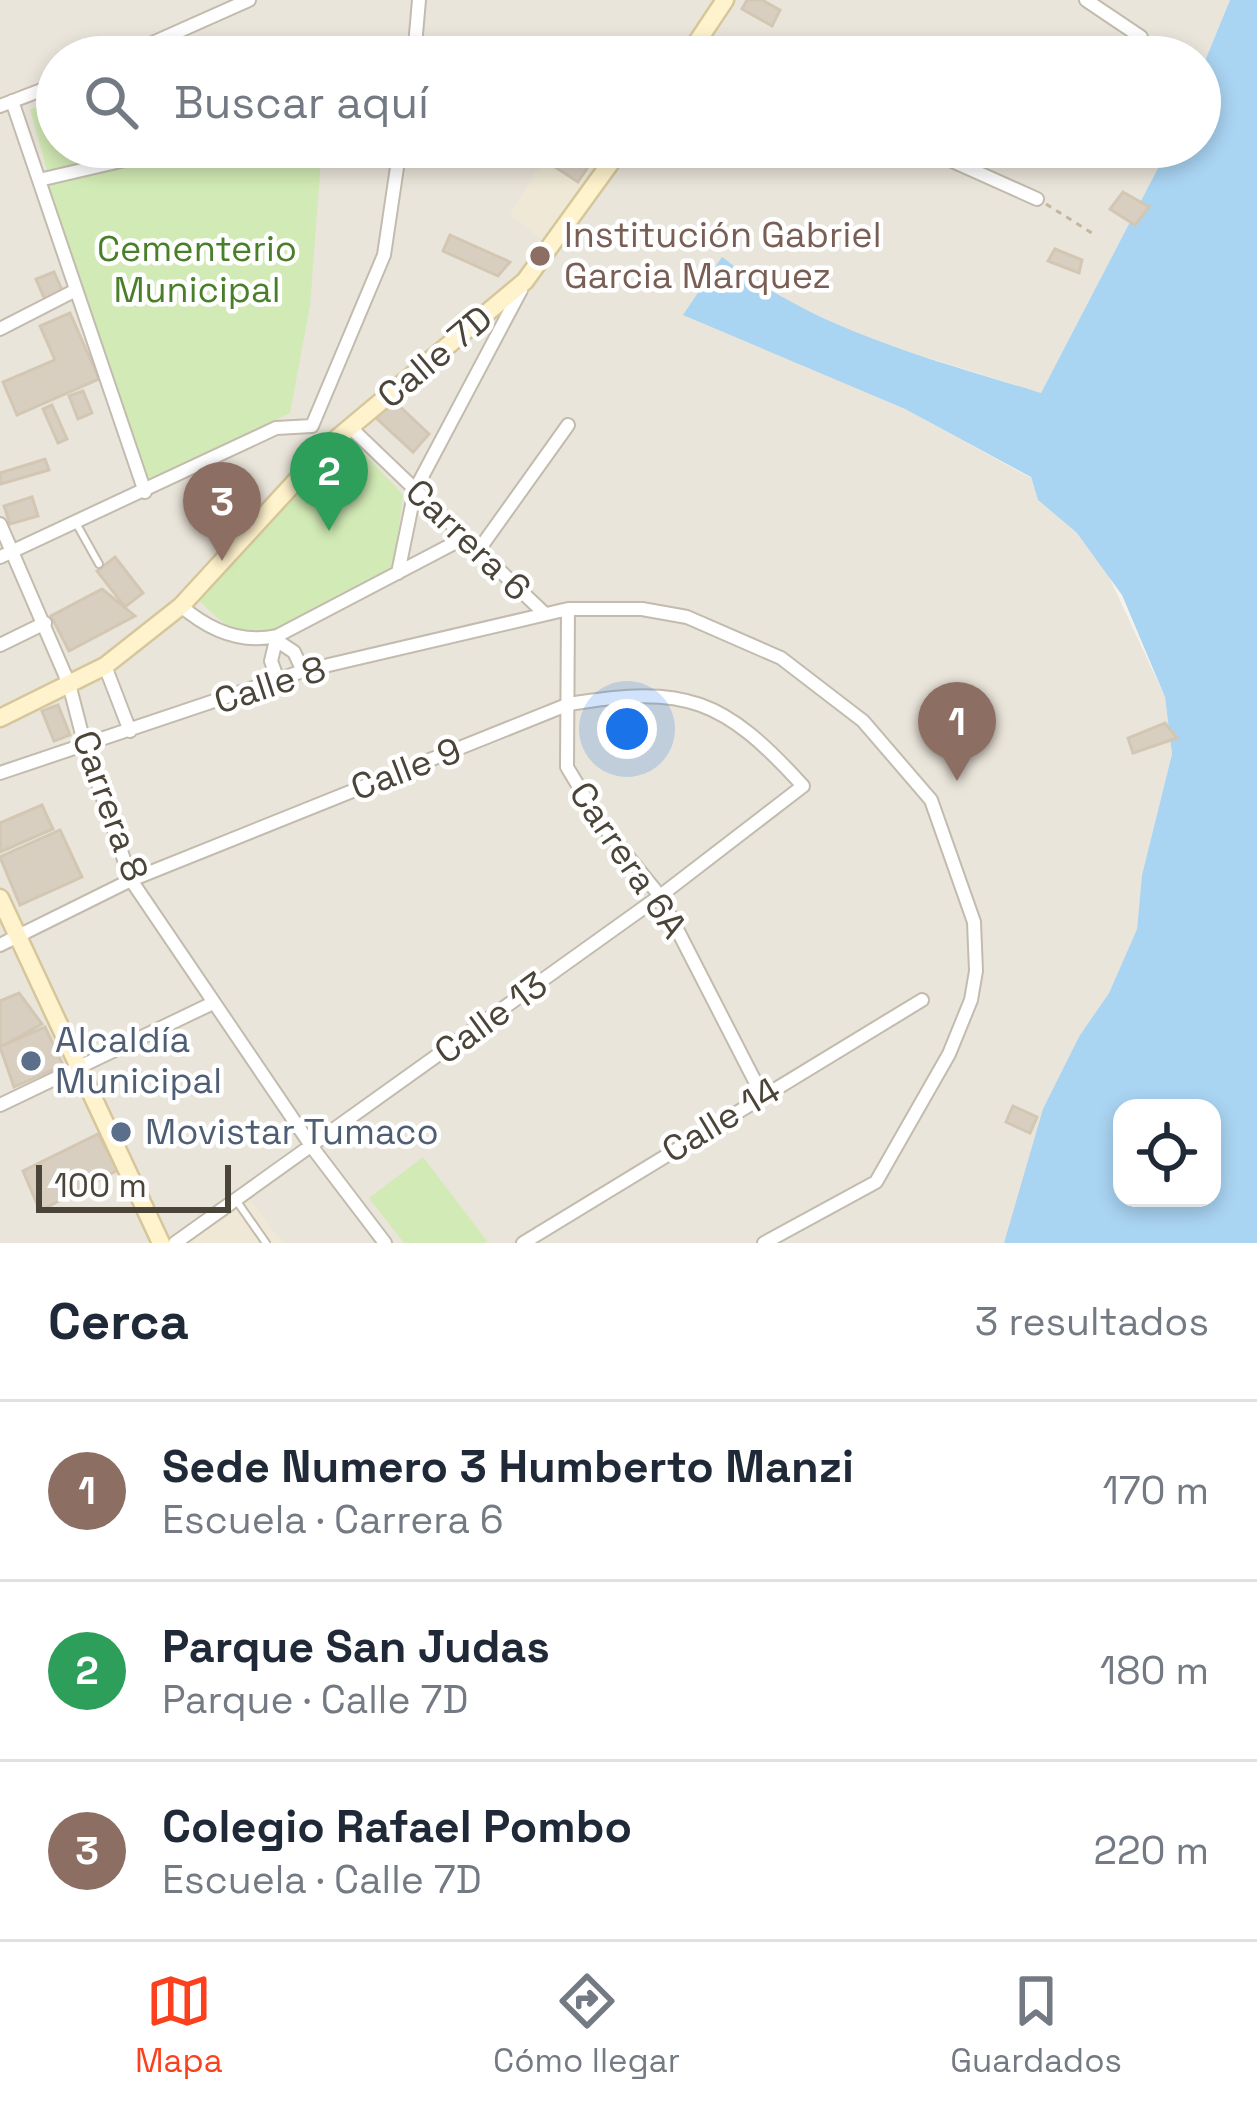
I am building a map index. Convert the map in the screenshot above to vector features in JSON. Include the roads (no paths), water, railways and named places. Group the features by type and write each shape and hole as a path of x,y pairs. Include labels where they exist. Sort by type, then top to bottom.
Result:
{"main road":[{"path":"701,36 725,0"},
{"name":"Calle 7D","path":"0,718 105,666 181,606 328,445 525,281 607,168"},
{"path":"0,898 161,1243"}],"street":[{"path":"168,36 249,0"},
{"path":"416,36 419,0"},
{"path":"1086,0 1139,36"},
{"path":"36,92 6,104 39,180 145,492"},
{"path":"39,180 91,168"},
{"path":"312,426 384,255 397,168"},
{"path":"968,168 1043,202"},
{"path":"398,573 415,490 525,281"},
{"path":"0,329 76,290"},
{"path":"478,550 568,425"},
{"path":"312,426 328,445"},
{"path":"5,555 276,428 312,426"},
{"name":"Carrera 6","path":"350,428 544,614 568,608 642,608 698,620 781,658 863,722 931,800 974,922 976,971 971,1000 949,1054 876,1182 764,1243"},
{"name":"Carrera 8","path":"0,524 5,555 45,622 69,684 131,880 312,1147 385,1243"},
{"path":"181,606 212,628 252,642 278,639 464,538"},
{"name":"Carrera 6A","path":"568,608 567,767 600,822 660,896 762,1095"},
{"name":"Calle 8","path":"0,772 303,671 544,614"},
{"path":"0,645 45,622"},
{"path":"278,639 294,652 303,671"},
{"path":"278,639 271,661 278,680"},
{"path":"105,666 130,731"},
{"name":"Calle 9","path":"0,945 131,880 569,704 634,693 696,703 756,734 803,786"},
{"name":"Calle 13","path":"175,1243 660,896 803,786"},
{"name":"Calle 14","path":"523,1243 922,1000"},
{"path":"0,1105 213,1003"}],"lane":[{"path":"76,523 99,564"},
{"path":"236,1200 266,1243"}],"water":[{"path":"1230,0 1257,0 1257,1243 1004,1243 1043,1109 1080,1035 1109,993 1137,929 1142,875 1172,754 1165,697 1122,595 1077,533 1038,500 1031,477 905,409 683,315 722,257 796,304 916,354 1041,393 1158,168 1221,168 1221,36 1215,36"}],"place":[{"name":"Institución Gabriel Garcia Marquez","path":"540,256"},
{"name":"Parque San Judas","path":"329,531"},
{"name":"Colegio Rafael Pombo","path":"222,561"},
{"name":"Sede Numero 3 Humberto Manzi","path":"957,781"},
{"name":"Alcaldía Municipal","path":"31,1061"},
{"name":"Movistar Tumaco","path":"121,1132"}],"park label":[{"name":"Cementerio Municipal","path":"197,270"}]}
